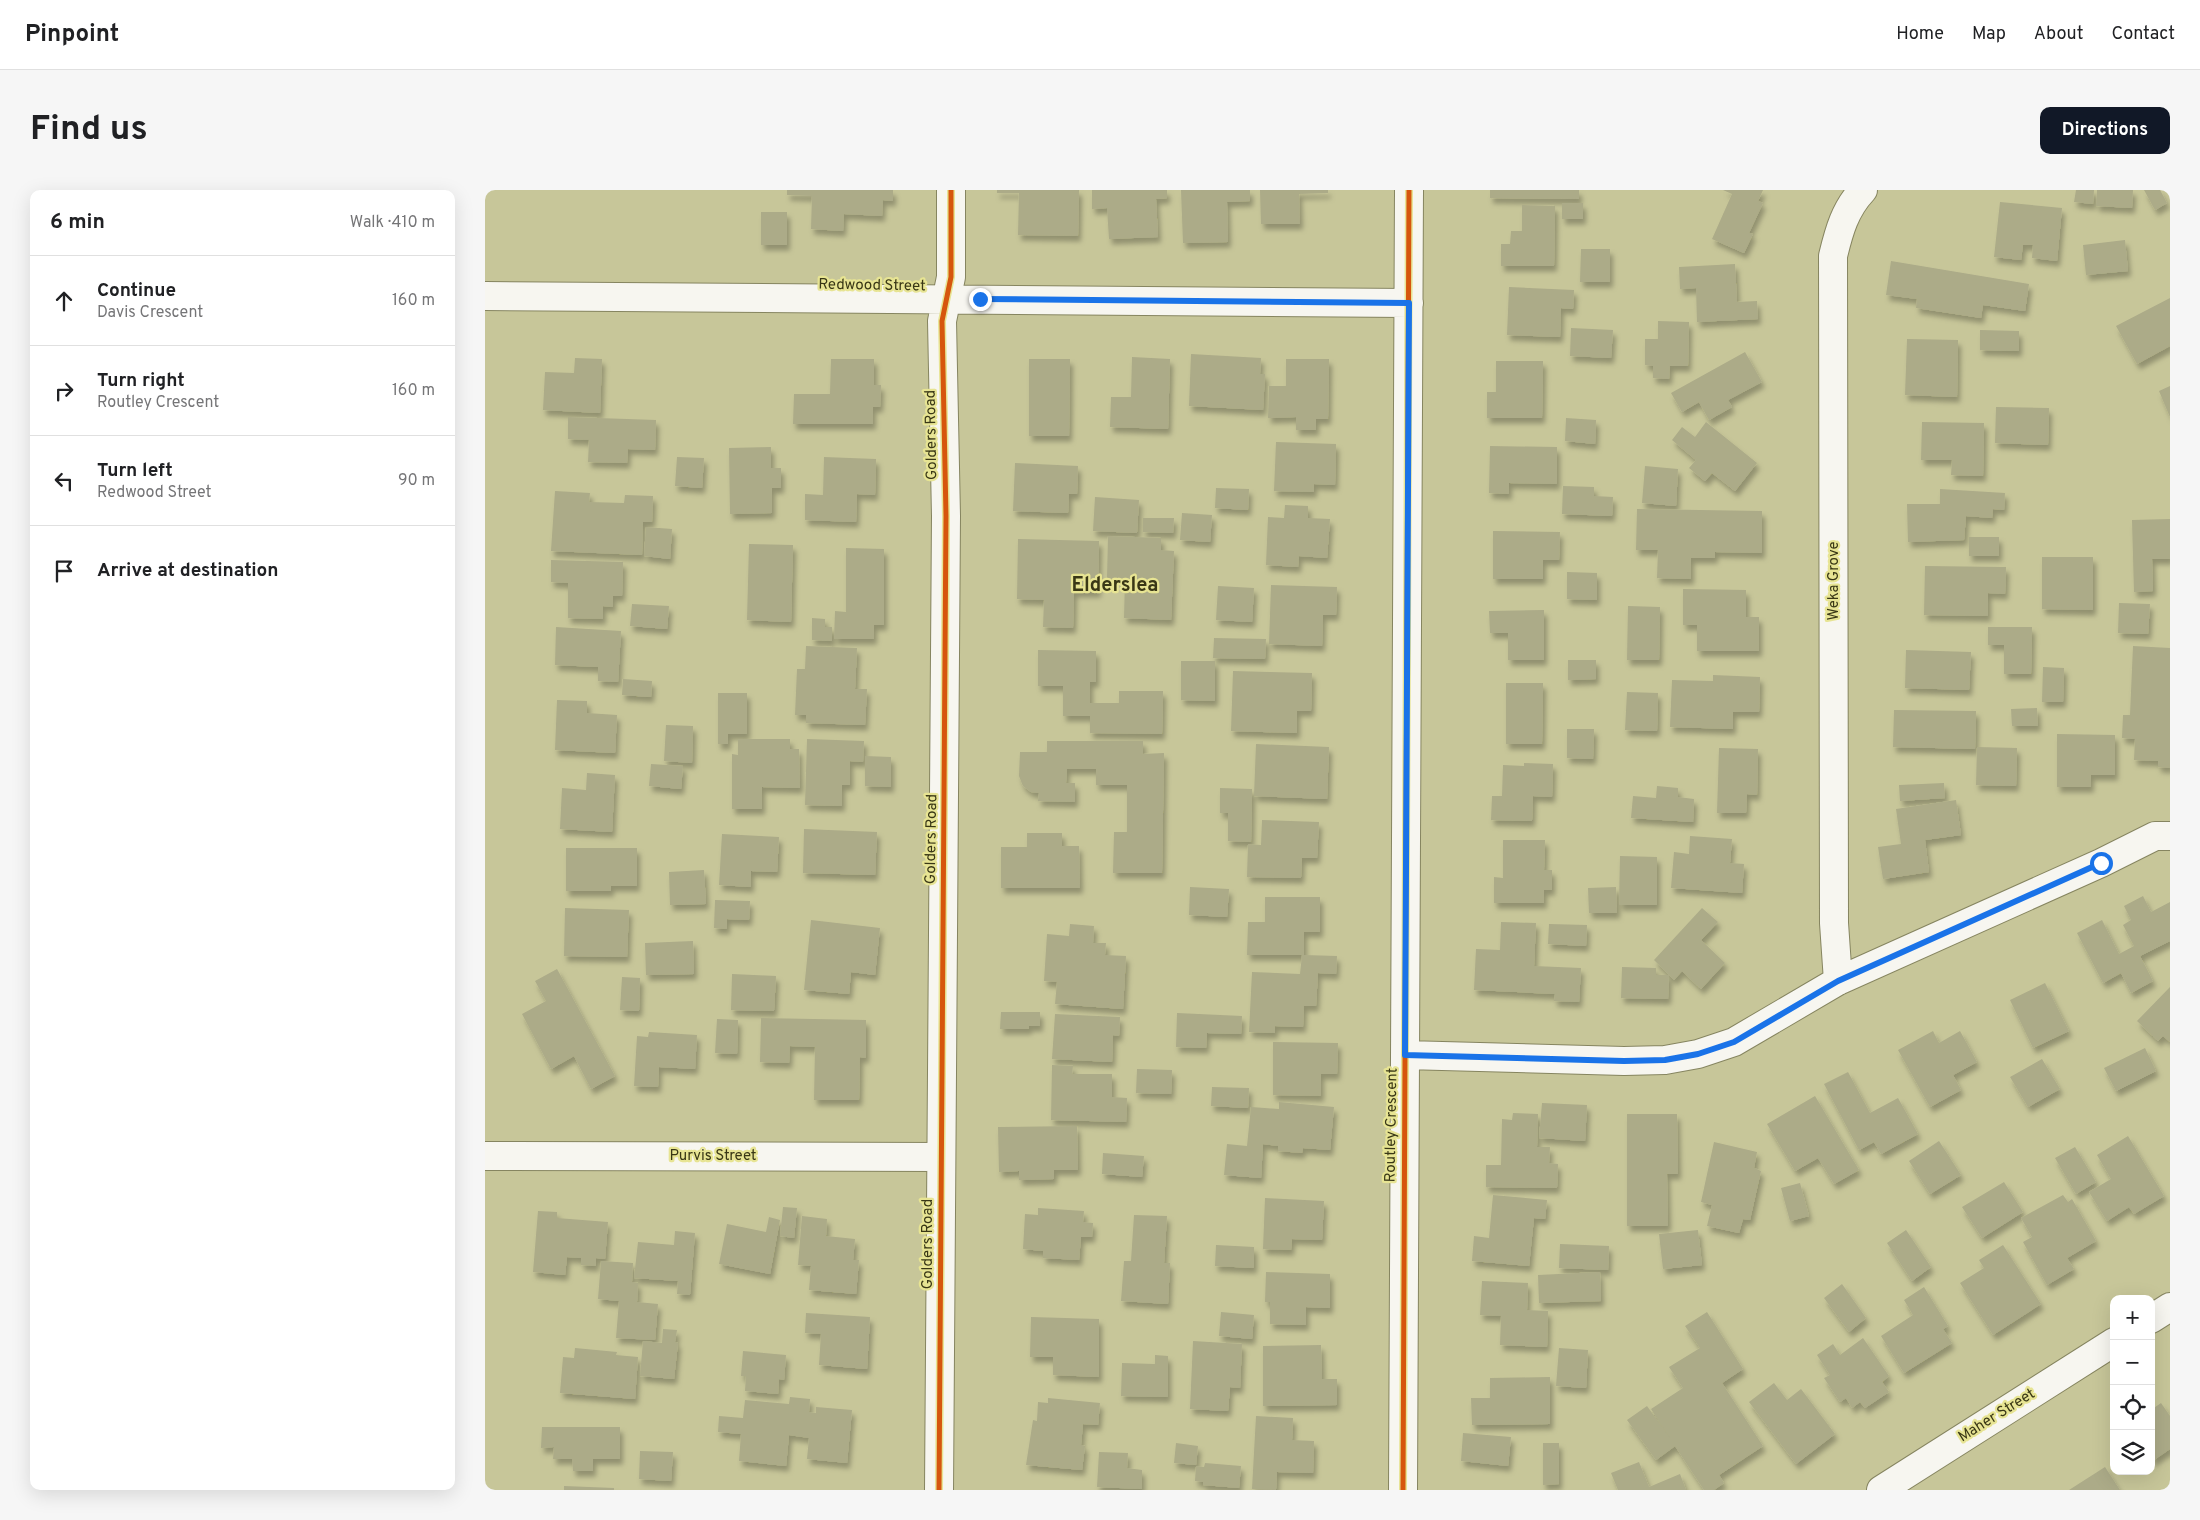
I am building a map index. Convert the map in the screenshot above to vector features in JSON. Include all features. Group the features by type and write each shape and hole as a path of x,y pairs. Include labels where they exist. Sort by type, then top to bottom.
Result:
{"street":[{"name":"Golders Road","path":"939,1490 946,516 943,320 951,277 951,190"},
{"name":"Routley Crescent","path":"1403,1490 1409,190"},
{"name":"Weka Grove","path":"1838,981 1834,913 1833,256 1839,230 1852,201 1863,190"},
{"name":"Redwood Street","path":"485,296 1409,303"},
{"path":"1405,1055 1624,1061 1665,1060 1690,1056 1734,1042 1838,981 2101,863 2155,836 2170,836"},
{"name":"Purvis Street","path":"485,1156 941,1157"},
{"path":"2155,1316 2170,1307"},
{"name":"Maher Street","path":"1881,1490 2110,1345"}],"building":[{"path":"787,190 893,190 893,201 883,200 882,216 844,214 843,231 811,229 812,196 787,195"},
{"path":"997,190 1079,190 1078,236 1018,235 1019,193 997,193"},
{"path":"1092,190 1167,190 1167,198 1156,199 1158,237 1109,239 1107,208 1092,209"},
{"path":"1181,190 1250,190 1250,201 1227,202 1228,242 1183,243"},
{"path":"1260,190 1328,190 1328,193 1299,194 1300,224 1261,224"},
{"path":"1490,190 1579,190 1579,199 1490,198"},
{"path":"1723,190 1763,190 1758,201 1763,203 1749,233 1753,234 1744,253 1712,239 1732,194"},
{"path":"2076,190 2094,190 2093,204 2074,202"},
{"path":"2097,190 2133,190 2132,208 2096,206"},
{"path":"2144,190 2160,190 2167,203 2155,210"},
{"path":"2000,202 2062,208 2057,261 2032,258 2033,245 2023,245 2021,260 1994,257"},
{"path":"1562,203 1583,203 1583,219 1562,219"},
{"path":"1522,205 1555,206 1554,266 1501,266 1501,244 1510,244 1511,231 1522,231"},
{"path":"761,212 787,212 787,245 761,245"},
{"path":"2125,240 2128,271 2086,275 2083,245"},
{"path":"1581,249 1610,249 1610,282 1580,282"},
{"path":"1891,261 2029,284 2025,311 1983,305 1981,318 1916,308 1917,299 1886,295"},
{"path":"1735,264 1737,302 1757,301 1758,319 1697,322 1696,288 1680,289 1679,267"},
{"path":"1509,287 1574,290 1573,309 1561,308 1560,337 1507,335"},
{"path":"2170,298 2170,346 2137,364 2116,326"},
{"path":"1658,321 1689,322 1688,366 1670,366 1669,379 1653,378 1653,366 1645,365 1645,339 1658,339"},
{"path":"1571,328 1613,330 1611,358 1570,356"},
{"path":"1980,330 2019,331 2019,351 1980,350"},
{"path":"1907,339 1958,340 1957,397 1905,395"},
{"path":"1745,352 1762,382 1728,400 1732,407 1709,420 1699,402 1682,412 1671,393"},
{"path":"1191,354 1261,358 1260,374 1265,374 1263,410 1189,406"},
{"path":"1132,357 1170,359 1168,429 1110,427 1111,397 1131,397"},
{"path":"575,358 602,359 600,413 543,410 545,372 574,373"},
{"path":"831,359 874,359 874,385 881,385 880,407 873,407 873,424 793,424 794,394 830,394"},
{"path":"1029,359 1070,359 1069,436 1029,436"},
{"path":"1286,359 1329,359 1328,419 1316,419 1316,430 1296,430 1296,417 1268,418 1269,386 1286,386"},
{"path":"1496,361 1543,361 1542,418 1487,418 1487,392 1496,392"},
{"path":"2170,386 2170,417 2159,391"},
{"path":"1996,407 2049,408 2048,445 1995,443"},
{"path":"568,417 656,420 655,450 628,449 627,463 588,462 589,440 568,439"},
{"path":"1566,418 1596,420 1595,444 1565,441"},
{"path":"1706,422 1757,463 1735,491 1712,473 1705,481 1689,468 1696,460 1672,440 1682,427 1695,437"},
{"path":"1922,422 1984,423 1983,476 1951,475 1952,460 1921,460"},
{"path":"1276,442 1336,444 1335,485 1314,484 1314,492 1274,491"},
{"path":"1490,446 1557,447 1557,484 1509,483 1509,494 1489,493"},
{"path":"771,447 771,468 781,468 781,488 772,488 772,513 730,514 729,448"},
{"path":"677,457 704,458 702,488 675,486"},
{"path":"824,457 876,459 875,495 857,494 856,522 805,520 805,494 823,495"},
{"path":"1015,463 1078,466 1077,494 1069,494 1068,513 1013,511"},
{"path":"1645,466 1678,469 1676,506 1642,503"},
{"path":"1563,486 1594,487 1594,496 1613,497 1612,516 1562,514"},
{"path":"1216,488 1249,489 1248,510 1215,508"},
{"path":"1940,489 2005,493 2004,510 1993,509 1992,518 1966,516 1964,540 1908,542 1907,504 1940,504"},
{"path":"555,491 590,493 589,502 624,503 625,495 653,496 652,522 643,522 642,555 551,551"},
{"path":"1095,497 1139,500 1137,533 1093,531"},
{"path":"1285,505 1308,506 1308,518 1330,519 1327,558 1299,556 1298,567 1266,565 1268,517 1284,518"},
{"path":"1637,509 1762,511 1762,553 1715,552 1715,558 1691,558 1691,579 1657,578 1658,550 1636,550"},
{"path":"1182,513 1212,515 1210,542 1180,540"},
{"path":"1143,518 1174,518 1173,533 1143,532"},
{"path":"2170,519 2170,559 2152,559 2153,591 2134,592 2132,520"},
{"path":"646,527 672,529 670,559 644,556"},
{"path":"1493,531 1560,532 1559,560 1543,560 1543,579 1493,579"},
{"path":"1108,536 1161,538 1161,550 1174,551 1171,620 1124,618 1125,579 1107,578"},
{"path":"1969,537 1999,537 1999,556 1969,556"},
{"path":"1018,539 1099,541 1098,592 1074,592 1073,628 1043,627 1044,600 1017,599"},
{"path":"749,544 793,545 791,622 747,620"},
{"path":"846,548 884,549 884,625 874,625 874,639 834,639 835,611 846,612"},
{"path":"2042,557 2093,557 2093,610 2042,609"},
{"path":"551,560 623,562 622,596 613,596 613,607 603,606 603,619 568,618 568,583 551,582"},
{"path":"1925,566 2006,567 2005,594 1988,593 1988,616 1924,615"},
{"path":"1567,572 1597,573 1597,600 1567,599"},
{"path":"1271,585 1337,587 1336,615 1323,615 1322,646 1269,644"},
{"path":"1218,586 1254,588 1252,622 1216,620"},
{"path":"1683,589 1746,590 1746,617 1759,617 1759,651 1697,651 1697,625 1683,625"},
{"path":"2119,603 2150,604 2148,634 2118,633"},
{"path":"632,604 669,606 667,629 630,626"},
{"path":"1628,606 1660,607 1659,660 1627,660"},
{"path":"1544,610 1544,660 1508,660 1508,633 1490,633 1489,611"},
{"path":"812,618 825,619 825,627 832,627 832,641 812,640"},
{"path":"556,627 621,631 618,682 598,681 598,667 555,665"},
{"path":"1988,627 2032,627 2031,674 2004,674 2004,645 1988,645"},
{"path":"1214,638 1266,639 1265,659 1213,658"},
{"path":"806,646 857,648 855,689 867,689 865,725 806,723 806,715 795,715 797,669 805,669"},
{"path":"2133,646 2170,648 2170,768 2158,767 2158,761 2134,760 2135,739 2122,738 2123,715 2130,715"},
{"path":"1038,650 1096,651 1096,682 1090,682 1090,703 1119,703 1119,691 1163,691 1162,734 1090,733 1090,716 1063,716 1063,686 1038,686"},
{"path":"1906,650 1971,652 1969,690 1905,688"},
{"path":"1568,660 1596,660 1596,679 1568,680"},
{"path":"1181,661 1215,661 1215,701 1181,700"},
{"path":"2043,667 2064,668 2063,702 2042,702"},
{"path":"1233,671 1312,673 1311,711 1297,711 1297,733 1231,731"},
{"path":"1713,675 1760,677 1759,712 1733,712 1733,729 1670,727 1672,680 1713,681"},
{"path":"623,679 652,681 651,697 622,695"},
{"path":"1506,683 1543,683 1542,744 1506,744"},
{"path":"1627,692 1658,693 1657,731 1625,730"},
{"path":"718,693 747,693 747,734 728,734 728,744 718,744"},
{"path":"557,700 587,701 587,713 617,715 615,753 555,750"},
{"path":"2037,708 2038,726 2012,726 2011,709"},
{"path":"1894,710 1976,711 1975,749 1893,747"},
{"path":"666,725 693,726 692,763 664,761"},
{"path":"1567,729 1594,729 1593,759 1567,758"},
{"path":"2057,734 2115,735 2115,775 2091,775 2091,787 2057,787"},
{"path":"738,739 790,739 790,749 799,749 800,788 762,787 762,809 732,809 732,754 738,755"},
{"path":"807,739 864,741 863,762 850,761 850,785 842,785 842,806 805,805"},
{"path":"1047,741 1143,741 1143,754 1164,753 1162,873 1113,873 1114,832 1127,832 1127,785 1096,785 1096,769 1067,769 1066,783 1075,783 1075,802 1038,801 1039,793 1031,792 1023,786 1019,776 1020,752 1047,752"},
{"path":"1256,744 1329,747 1327,799 1254,796"},
{"path":"1977,747 2017,748 2016,786 1976,785"},
{"path":"1719,748 1758,749 1757,795 1747,794 1746,813 1717,813"},
{"path":"865,756 891,757 891,787 865,786"},
{"path":"1524,763 1553,764 1552,797 1533,796 1532,821 1491,820 1492,796 1502,796 1503,765 1524,766"},
{"path":"651,764 683,766 681,789 649,786"},
{"path":"587,773 615,775 612,832 560,829 562,788 586,790"},
{"path":"1944,783 1945,798 1900,801 1899,785"},
{"path":"1657,786 1678,788 1678,797 1694,799 1693,822 1631,818 1633,796 1656,798"},
{"path":"1220,788 1252,789 1251,842 1228,841 1228,813 1220,813"},
{"path":"1956,800 1961,835 1925,840 1929,872 1883,879 1878,847 1901,844 1896,809"},
{"path":"1262,820 1319,822 1317,858 1302,858 1301,878 1247,877 1248,844 1261,845"},
{"path":"804,829 877,832 875,875 803,873"},
{"path":"1027,833 1062,833 1062,846 1079,846 1080,888 1001,888 1001,847 1027,847"},
{"path":"722,834 779,837 777,872 751,871 751,887 719,885"},
{"path":"1690,836 1732,839 1730,863 1744,864 1742,893 1671,888 1674,852 1689,854"},
{"path":"1503,840 1545,840 1544,870 1552,870 1552,890 1544,890 1544,903 1494,903 1494,877 1503,878"},
{"path":"566,848 637,848 637,886 611,886 611,891 566,891"},
{"path":"1620,856 1657,857 1657,905 1619,905"},
{"path":"704,870 706,904 670,905 669,872"},
{"path":"1190,887 1229,889 1227,917 1189,915"},
{"path":"1616,887 1617,913 1589,913 1588,888"},
{"path":"2143,896 2151,912 2170,902 2170,941 2140,956 2153,981 2131,993 2121,973 2103,983 2077,933 2102,920 2119,954 2134,946 2123,925 2131,920 2124,906"},
{"path":"1265,897 1320,897 1320,932 1304,932 1304,955 1337,956 1336,974 1318,973 1316,1006 1304,1006 1303,1027 1275,1026 1275,1033 1249,1032 1252,972 1300,974 1302,955 1247,955 1248,922 1265,922"},
{"path":"715,900 750,901 749,920 727,919 727,929 714,928"},
{"path":"565,908 629,910 627,957 564,956"},
{"path":"1702,908 1718,922 1701,940 1725,963 1701,989 1682,971 1674,980 1654,960"},
{"path":"811,920 880,928 875,975 851,972 849,994 804,990"},
{"path":"1501,922 1536,923 1534,966 1581,968 1579,1002 1554,1001 1555,994 1474,990 1476,949 1500,950"},
{"path":"1070,924 1094,926 1093,943 1106,943 1105,955 1126,956 1123,1009 1055,1004 1057,982 1044,981 1047,934 1069,936"},
{"path":"1549,924 1587,925 1586,946 1548,944"},
{"path":"693,941 694,974 646,975 645,943"},
{"path":"1622,967 1656,968 1656,975 1669,975 1668,999 1621,998"},
{"path":"557,969 615,1076 591,1089 574,1056 551,1069 522,1014 546,1001 535,981"},
{"path":"732,974 776,976 774,1011 731,1010"},
{"path":"622,977 640,978 639,1011 620,1010"},
{"path":"2045,983 2069,1031 2033,1048 2010,1000"},
{"path":"2170,987 2170,1042 2163,1036 2158,1041 2137,1021"},
{"path":"1001,1012 1040,1012 1040,1026 1029,1026 1029,1029 1000,1029"},
{"path":"1177,1013 1242,1016 1241,1034 1207,1033 1206,1048 1176,1047"},
{"path":"1055,1014 1120,1017 1119,1036 1113,1035 1112,1062 1052,1059"},
{"path":"761,1018 866,1020 866,1058 860,1057 859,1100 814,1100 815,1047 790,1046 789,1063 760,1062"},
{"path":"717,1019 738,1020 737,1054 715,1053"},
{"path":"1933,1031 1939,1043 1960,1031 1977,1062 1953,1075 1961,1090 1930,1107 1898,1050"},
{"path":"649,1032 697,1035 695,1069 659,1067 658,1087 634,1086 637,1036 648,1037"},
{"path":"1273,1042 1338,1043 1337,1074 1321,1074 1321,1096 1273,1095"},
{"path":"2145,1048 2156,1071 2116,1091 2104,1068"},
{"path":"2042,1059 2060,1089 2028,1107 2010,1077"},
{"path":"1052,1065 1073,1066 1072,1074 1112,1074 1112,1097 1127,1098 1126,1122 1051,1120"},
{"path":"1137,1069 1172,1070 1171,1094 1136,1093"},
{"path":"1848,1072 1870,1113 1898,1098 1918,1134 1881,1154 1874,1142 1859,1150 1824,1084"},
{"path":"1212,1087 1249,1088 1248,1108 1211,1106"},
{"path":"1815,1096 1859,1170 1834,1184 1818,1158 1795,1171 1767,1124"},
{"path":"1279,1102 1334,1107 1330,1150 1303,1148 1302,1153 1278,1151 1278,1146 1263,1144 1261,1178 1224,1175 1227,1144 1247,1146 1251,1107 1279,1109"},
{"path":"1542,1103 1587,1105 1585,1141 1539,1138"},
{"path":"1513,1113 1538,1114 1537,1147 1550,1147 1549,1163 1558,1164 1557,1188 1486,1187 1486,1165 1501,1165 1502,1119 1512,1120"},
{"path":"1627,1114 1677,1114 1678,1174 1667,1174 1668,1226 1627,1226"},
{"path":"1077,1126 1078,1170 1054,1170 1054,1179 1019,1180 1019,1171 999,1172 998,1127"},
{"path":"2128,1136 2164,1196 2134,1214 2129,1207 2107,1221 2089,1192 2111,1179 2097,1155"},
{"path":"1939,1141 1961,1175 1930,1194 1909,1161"},
{"path":"1714,1142 1757,1152 1754,1168 1761,1171 1750,1220 1743,1219 1739,1233 1707,1226 1712,1205 1701,1202"},
{"path":"2075,1147 2096,1182 2076,1194 2055,1158"},
{"path":"1103,1153 1144,1156 1142,1177 1102,1174"},
{"path":"2004,1182 2023,1212 1982,1238 1962,1207"},
{"path":"1800,1183 1809,1216 1790,1221 1781,1188"},
{"path":"1493,1195 1547,1200 1545,1219 1534,1218 1529,1266 1472,1261 1474,1236 1489,1238"},
{"path":"2063,1195 2068,1202 2072,1199 2096,1241 2067,1258 2074,1269 2047,1285 2023,1242 2032,1237 2021,1218"},
{"path":"1265,1198 1324,1201 1322,1240 1292,1239 1291,1250 1263,1249"},
{"path":"783,1207 797,1208 794,1238 780,1236"},
{"path":"1038,1208 1084,1211 1083,1222 1093,1223 1092,1237 1081,1237 1079,1260 1043,1258 1043,1251 1023,1249 1025,1214 1038,1215"},
{"path":"538,1211 557,1212 557,1218 608,1222 605,1259 596,1258 596,1266 581,1265 581,1258 567,1257 565,1275 533,1272"},
{"path":"1134,1215 1167,1216 1164,1263 1170,1263 1168,1304 1121,1301 1124,1261 1131,1261"},
{"path":"802,1216 827,1219 826,1236 855,1239 853,1260 859,1260 856,1294 809,1290 811,1266 798,1265"},
{"path":"769,1217 780,1220 770,1274 719,1264 727,1224 766,1232"},
{"path":"1698,1230 1702,1265 1663,1269 1659,1234"},
{"path":"1906,1230 1931,1267 1912,1281 1887,1243"},
{"path":"675,1231 695,1233 690,1295 677,1294 678,1281 634,1278 638,1242 674,1245"},
{"path":"1560,1244 1609,1246 1608,1270 1559,1268"},
{"path":"1216,1245 1254,1247 1254,1268 1215,1266"},
{"path":"2003,1245 2041,1304 1993,1335 1960,1283 1984,1268 1979,1260"},
{"path":"601,1261 633,1263 632,1282 638,1283 637,1302 658,1304 655,1340 616,1338 619,1301 598,1299"},
{"path":"1266,1272 1330,1274 1330,1308 1306,1307 1306,1325 1270,1324 1270,1302 1265,1302"},
{"path":"1600,1272 1601,1301 1539,1303 1538,1275"},
{"path":"1482,1281 1528,1283 1527,1310 1548,1311 1547,1347 1500,1345 1501,1316 1480,1315"},
{"path":"1842,1284 1866,1318 1849,1332 1824,1298"},
{"path":"1924,1287 1948,1326 1943,1329 1952,1343 1904,1373 1881,1336 1913,1315 1904,1300"},
{"path":"1221,1312 1254,1315 1252,1339 1219,1336"},
{"path":"1707,1312 1743,1369 1722,1383 1763,1446 1719,1475 1724,1483 1714,1490 1704,1490 1675,1446 1656,1460 1627,1420 1647,1406 1670,1438 1651,1409 1683,1388 1669,1367 1700,1348 1685,1326"},
{"path":"806,1313 870,1317 867,1369 819,1365 821,1334 805,1333"},
{"path":"1031,1317 1099,1319 1099,1377 1053,1375 1053,1357 1030,1357"},
{"path":"663,1329 677,1330 675,1342 678,1343 674,1379 640,1376 643,1341 662,1343"},
{"path":"1863,1338 1889,1376 1882,1382 1889,1392 1865,1408 1860,1402 1852,1408 1846,1398 1840,1402 1824,1378 1830,1375 1817,1355 1833,1344 1840,1355"},
{"path":"1193,1341 1242,1344 1240,1388 1230,1387 1228,1411 1190,1409"},
{"path":"1321,1345 1322,1379 1337,1379 1337,1405 1263,1406 1263,1346"},
{"path":"575,1348 617,1352 616,1355 638,1357 635,1399 560,1393 563,1357 574,1358"},
{"path":"1559,1348 1588,1350 1586,1388 1556,1386"},
{"path":"743,1351 786,1355 784,1380 779,1379 778,1394 745,1391 746,1376 741,1376"},
{"path":"1155,1355 1168,1356 1168,1397 1121,1396 1122,1363 1155,1364"},
{"path":"1550,1377 1550,1424 1472,1425 1471,1398 1490,1398 1490,1378"},
{"path":"1774,1383 1787,1400 1801,1389 1835,1434 1796,1464 1749,1402"},
{"path":"790,1397 810,1399 809,1412 816,1413 816,1407 852,1410 847,1463 807,1459 809,1438 789,1435 786,1466 739,1461 741,1434 718,1432 719,1416 743,1418 745,1400 789,1404"},
{"path":"1048,1398 1100,1403 1098,1425 1083,1424 1081,1445 1085,1446 1082,1470 1026,1465 1033,1420 1037,1421 1038,1402 1048,1403"},
{"path":"2161,1403 2170,1416 2170,1449 2155,1459 2155,1430 2155,1407"},
{"path":"1256,1416 1293,1418 1292,1440 1314,1441 1313,1473 1277,1472 1276,1490 1252,1489"},
{"path":"542,1427 620,1427 620,1459 593,1459 593,1471 573,1471 572,1459 553,1459 554,1447 541,1448"},
{"path":"1463,1433 1511,1437 1508,1466 1461,1461"},
{"path":"1176,1443 1198,1446 1196,1465 1174,1463"},
{"path":"1543,1443 1559,1443 1559,1484 1543,1485"},
{"path":"640,1451 673,1452 671,1481 639,1479"},
{"path":"1099,1452 1128,1453 1127,1468 1142,1470 1142,1489 1097,1487"},
{"path":"1639,1462 1649,1487 1680,1474 1686,1490 1618,1490 1611,1473"},
{"path":"1205,1463 1241,1466 1239,1488 1203,1485 1203,1482 1195,1481 1196,1466 1204,1467"},
{"path":"2105,1467 2120,1490 2069,1490"},
{"path":"564,1486 614,1488 614,1490 564,1490"}],"cycle path":[{"path":"939,1490 946,516 942,321 951,277 951,190"},
{"path":"1403,1490 1409,190"}],"district":[{"name":"Elderslea","path":"1115,586"}],"route":[{"path":"980,299 1409,303 1405,1055 1624,1061 1665,1060 1698,1054 1734,1042 1838,981 2101,863"}]}
